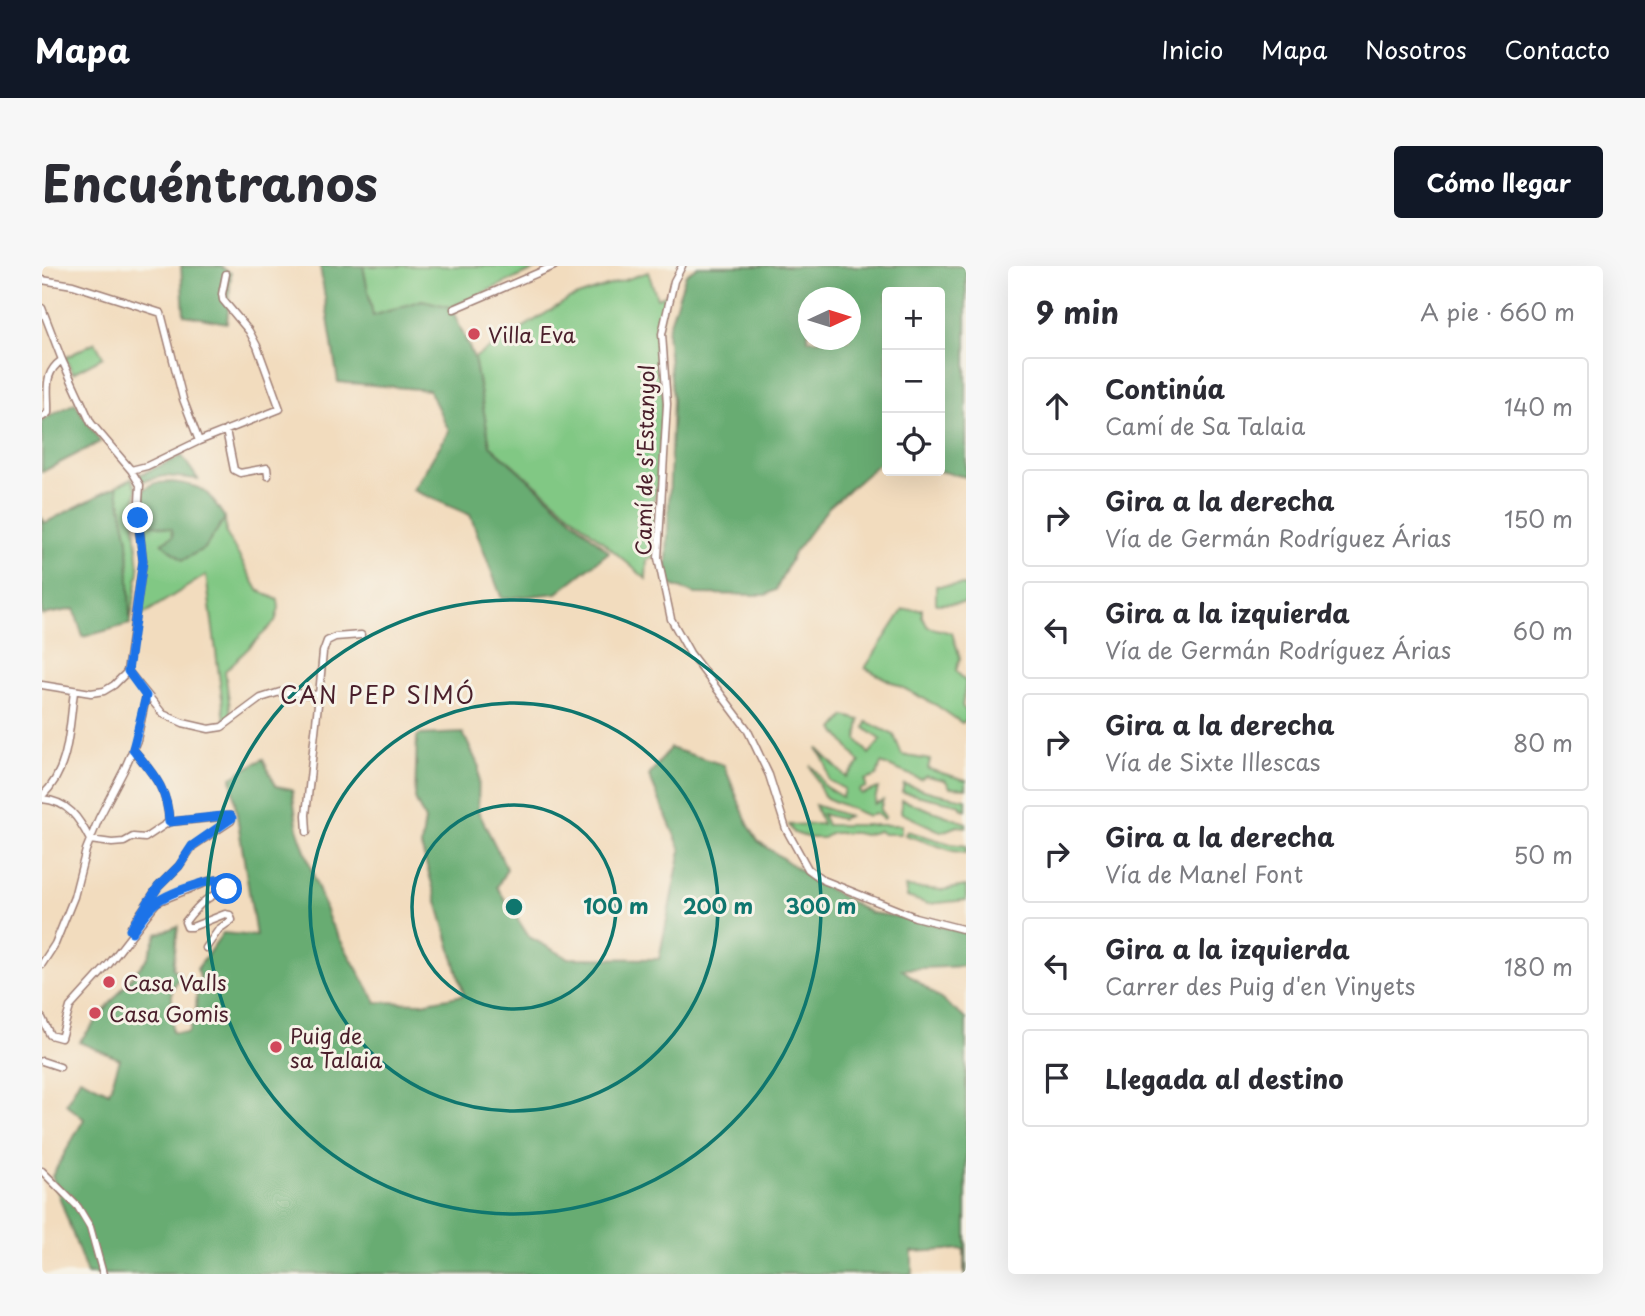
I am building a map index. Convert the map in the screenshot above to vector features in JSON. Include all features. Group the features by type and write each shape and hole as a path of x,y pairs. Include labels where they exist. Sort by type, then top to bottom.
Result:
{"street":[{"path":"454,309 554,266"},
{"name":"Camí de s'Estanyol","path":"682,266 674,281 662,334 667,404 658,558 671,620 690,653 747,729 769,775 786,829 808,869 823,880 915,916 966,930"},
{"path":"131,470 147,466 199,441 280,409 253,338 223,300 226,274"},
{"path":"42,280 74,285 161,313 183,399 199,441"},
{"path":"42,309 62,360 92,423 140,485 138,518 143,561 128,671 104,691 74,692 42,685"},
{"path":"42,417 48,413 45,399 47,372 62,360"},
{"path":"226,430 234,470 240,473 267,468 268,476"},
{"path":"307,832 306,816 323,652 327,641 335,637 361,635"},
{"path":"128,671 163,714 183,723 209,729 222,727 261,698 280,692 319,695"},
{"path":"74,692 64,760 59,774 42,797 60,802 75,814 90,840"},
{"path":"42,964 55,944 74,897 99,818 133,749 146,696"},
{"path":"133,749 163,789 169,809 169,822"},
{"path":"90,840 124,842 133,837 145,838 169,822 222,816 232,818 192,846 142,909 131,928 132,932"},
{"path":"42,1018 50,1035 61,1038 70,1007 109,964 157,902 209,881 232,878 237,881 234,887 214,892 203,900 186,922 187,926 192,927 225,914 230,915 232,920 219,929 206,948"},
{"path":"42,1061 60,1067"},
{"path":"42,1171 78,1207 90,1227 103,1274"}],"green space":[{"path":"181,266 220,266 231,273 227,323 184,315"},
{"path":"320,266 363,266 373,316 422,300 451,307 474,358 490,445 609,552 557,593 502,599 470,515 413,490 449,431 429,390 338,382"},
{"path":"363,266 543,266 451,307 422,300 373,316"},
{"path":"698,266 966,266 966,477 945,472 945,287 882,287 882,461 829,507 794,553 776,590 766,595 695,594 666,583 673,400 667,332 686,274"},
{"path":"648,272 657,298 668,294 657,336 663,399 658,488 650,510 656,519 654,556 647,560 646,579 490,445 474,358 569,299"},
{"path":"95,342 103,357 73,373 65,358"},
{"path":"75,403 100,442 42,472 42,420"},
{"path":"182,456 198,479 165,476 143,481 139,475"},
{"path":"132,478 137,489 134,514 139,570 130,624 128,540 117,486"},
{"path":"172,482 204,491 225,518 205,548 183,560 162,543 173,536 172,529 142,522 144,489 155,483"},
{"path":"117,486 128,540 130,624 83,637 74,609 42,615 42,517 45,523"},
{"path":"225,518 226,533 258,590 278,600 279,608 275,622 225,671 231,716 225,721 206,575 139,617 147,558 142,522 172,528 173,536 163,542 205,548"},
{"path":"966,585 966,603 936,604 936,586"},
{"path":"922,609 922,617 928,627 952,633 960,658 956,671 966,682 962,706 966,711 966,720 962,723 936,705 865,668 903,610"},
{"path":"845,716 860,720 857,739 869,754 881,740 865,728 867,722 894,735 902,755 930,760 928,769 966,780 966,788 950,787 945,780 926,776 920,779 881,763 877,776 865,780 866,787 859,790 861,794 878,788 874,804 883,800 880,810 885,817 883,819 875,813 868,816 824,797 810,765 824,786 842,797 844,789 828,780 826,764 817,748 846,777 860,763 834,729"},
{"path":"463,733 479,767 478,811 507,869 497,887 529,937 568,958 659,959 681,850 649,776 670,748 724,765 748,824 758,841 818,883 871,913 914,919 966,933 966,966 902,969 966,1019 966,1274 964,1249 912,1252 912,1274 87,1274 52,1176 84,1119 66,1104 80,1078 109,1092 120,1059 79,1042 148,957 157,934 178,926 173,968 180,975 172,990 172,1032 188,1033 196,1012 197,987 201,981 197,969 223,933 256,936 231,777 263,759 276,786 292,789 298,831 330,922 376,1002 422,1003 464,995 421,846 425,820 415,799 417,737"},
{"path":"904,784 966,799 966,810 961,808 961,805 902,792"},
{"path":"902,800 966,823 966,827 957,826 942,832 901,813"},
{"path":"815,805 848,816 841,819 822,814 827,825 901,825 901,834 883,834 879,831 864,835 832,833 823,838 810,838 794,833 789,825 822,824"},
{"path":"907,831 966,846 966,853 905,835"},
{"path":"966,886 966,900 928,904 907,897 905,887 942,890"}],"place":[{"name":"Villa Eva","path":"474,334"},
{"name":"Casa Valls","path":"109,982"},
{"name":"Casa Gomis","path":"95,1013"},
{"name":"Puig de sa Talaia","path":"276,1047"}],"district":[{"name":"CAN PEP SIMÓ","path":"378,694"}],"route":[{"path":"138,518 143,561 128,671 146,696 133,749 163,789 169,809 169,822 222,816 232,818 192,846 179,866 158,887 130,930 132,932 157,902 171,895 221,878 237,881 234,887 227,889"}]}
